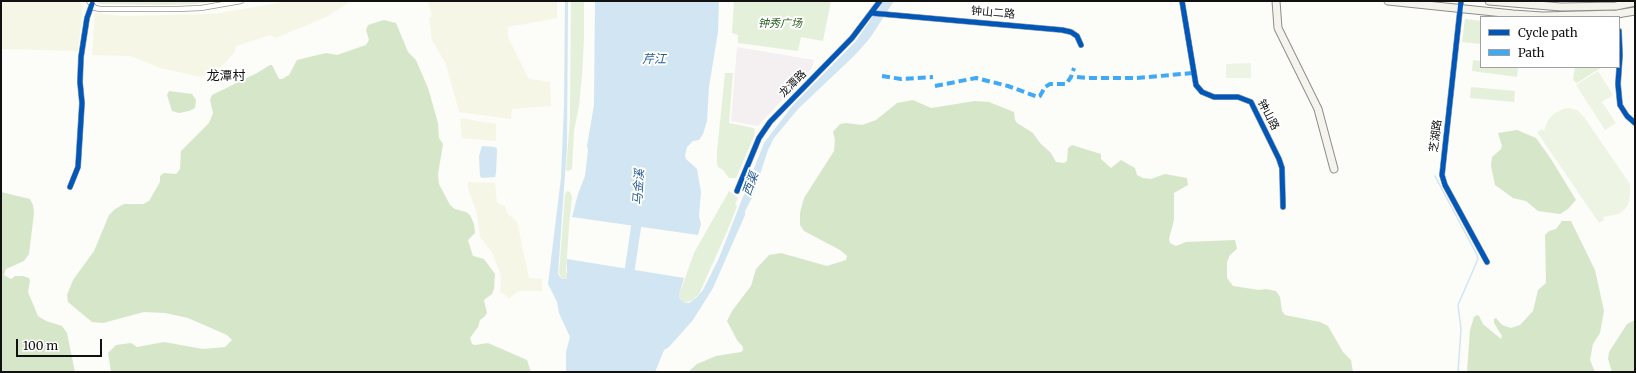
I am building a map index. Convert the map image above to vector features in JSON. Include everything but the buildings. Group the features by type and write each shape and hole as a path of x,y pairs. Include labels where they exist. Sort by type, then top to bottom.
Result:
{"main road":[{"path":"1276,1 1278,28 1318,109 1334,169"},
{"path":"1388,1 1461,5 1513,14 1543,16 1635,12"},
{"path":"1489,1 1617,12 1635,2"}],"street":[{"path":"70,187 78,167 82,103 80,82 86,18 91,3 96,8 100,9 177,9 201,8 241,1"},
{"name":"龙潭路","path":"737,191 759,138 770,122 852,38 880,1"},
{"name":"钟山路","path":"1182,1 1196,85 1202,92 1214,97 1238,97 1251,102 1282,168 1283,207"},
{"name":"芝湖路","path":"1461,5 1442,175 1445,185 1487,262"},
{"name":"钟山二路","path":"871,13 1062,30 1071,32 1077,36 1081,45"},
{"path":"1619,68 1618,84 1620,105 1635,123"}],"shaded area":[{"path":"737,47 814,60 812,68 758,126 731,121"}],"green space":[{"path":"1,1 79,1 83,7 78,51 1,49"},
{"path":"94,1 218,1 195,4 161,5 100,4"},
{"path":"290,1 351,1 328,16 276,38 270,35 236,46 234,53 222,66 201,77 160,68 131,56 92,55 95,13 123,16 213,14"},
{"path":"428,1 557,1 557,18 508,27 508,37 529,79 550,82 551,106 512,109 511,119 459,112 446,64 432,40 429,18 432,16"},
{"path":"571,1 584,1 584,39 579,106 574,131 572,169 568,171 566,170 570,118"},
{"name":"钟秀广场","path":"734,1 831,1 823,41 801,37 798,51 738,43 738,35 732,33"},
{"path":"1465,19 1480,21 1480,44 1462,42"},
{"path":"384,20 396,23 408,52 416,60 428,88 438,123 439,138 443,144 438,174 439,184 450,205 455,209 466,212 470,215 474,224 475,233 468,240 473,256 484,259 495,274 494,289 492,294 484,300 487,313 480,320 478,327 470,338 472,344 488,343 527,360 531,372 111,372 108,353 116,345 131,343 137,347 164,342 203,349 225,347 232,340 227,335 188,318 165,313 144,312 103,323 92,322 68,302 67,295 73,280 94,251 109,215 115,209 124,204 143,204 149,201 160,182 160,176 164,173 176,174 180,169 181,151 209,123 213,113 210,100 212,95 270,65 272,65 279,79 282,79 289,75 297,60 326,53 337,55 366,45 369,40 366,30 368,25"},
{"path":"1473,60 1480,61 1480,68 1518,68 1517,77 1472,71"},
{"path":"1251,63 1251,78 1226,78 1226,64"},
{"path":"1575,68 1600,68 1577,83 1573,80"},
{"path":"1598,71 1613,95 1602,102 1616,123 1605,130 1576,85"},
{"path":"725,73 733,73 729,123 754,128 755,134 736,178 729,178 723,170 718,167 717,163"},
{"path":"1471,87 1515,91 1514,102 1470,98"},
{"path":"169,91 192,94 196,100 195,108 179,113 172,111 167,95"},
{"path":"913,100 931,108 975,101 989,102 1014,112 1017,123 1033,133 1040,143 1051,153 1056,162 1064,163 1067,161 1068,148 1072,145 1101,154 1101,159 1111,168 1121,160 1135,168 1137,175 1143,178 1151,179 1165,174 1187,178 1188,185 1174,193 1174,220 1169,239 1170,243 1176,246 1186,242 1235,240 1237,249 1230,255 1227,262 1227,278 1233,286 1276,291 1280,297 1282,311 1285,315 1320,322 1328,326 1343,352 1351,360 1353,372 688,372 697,364 716,356 741,352 743,350 743,347 737,340 727,321 732,311 751,286 756,269 769,255 781,253 827,266 846,260 847,256 840,250 804,231 800,225 800,213 804,198 834,151 835,140 833,132 840,124 846,123 862,125 876,120 897,103"},
{"path":"1569,108 1577,110 1584,117 1630,184 1630,196 1628,205 1625,209 1619,214 1603,217 1604,220 1599,223 1537,132 1542,129 1544,131 1548,120 1555,113"},
{"path":"460,118 496,124 496,141 462,138"},
{"path":"1517,130 1536,138 1551,159 1576,200 1568,209 1560,214 1538,211 1526,201 1513,198 1495,185 1491,166 1492,157 1501,149 1502,146 1498,133"},
{"path":"468,182 495,183 497,203 505,206 507,213 517,222 529,278 542,279 542,291 518,291 510,298 500,292 501,277 493,254 480,237 477,214 468,188"},
{"path":"567,191 570,192 572,197 566,272 568,276 567,279 564,280 559,273 565,194"},
{"path":"729,191 738,198 735,204 737,206 729,227 699,294 693,300 685,303 680,299 679,295 694,253"},
{"path":"1,192 30,199 33,205 34,213 29,254 24,261 6,269 4,275 11,279 15,276 29,278 30,281 28,292 38,316 46,321 62,326 67,333 75,372 1,372"},
{"path":"1562,221 1571,221 1595,270 1604,311 1600,333 1593,344 1590,360 1595,372 1467,372 1470,330 1474,317 1477,315 1479,316 1483,324 1501,339 1502,336 1494,323 1494,319 1496,318 1502,325 1511,328 1520,325 1533,311 1538,290 1546,283 1545,235 1549,231 1556,229"},
{"path":"1635,320 1635,372 1612,372 1608,359 1609,352 1627,324"}],"water":[{"name":"西渠","path":"565,1 568,1 567,146 558,274 562,279 567,279 567,259 684,278 679,295 680,299 685,303 689,303 703,290 719,258 764,143 793,105 855,42 884,1 894,1 870,38 856,54 798,109 774,138 768,150 753,196 745,211 745,215 713,288 693,320 669,347 664,350 655,372 566,372 566,352 570,337 559,313 557,302 548,284 561,178 564,106"},
{"name":"芹江","path":"595,1 719,1 718,32 709,87 707,121 703,134 699,140 693,141 687,147 685,155 686,159 697,169 701,192 699,216 701,224 698,235 572,217 578,194 585,176 588,150 587,146 594,105"},
{"path":"482,146 495,147 497,149 495,177 482,178 480,176 479,156"}],"waterway":[{"path":"1435,176 1478,259 1458,305 1461,329 1458,372"},
{"name":"马金溪","path":"628,281 638,214"}],"marked path":[{"path":"935,86 976,78 1008,86 1038,97 1045,87 1050,84 1066,84 1071,77 1074,68"},
{"path":"1077,77 1137,78 1193,73"},
{"path":"882,76 901,79 933,77"}],"cycle path":[{"path":"737,191 759,138 770,122 852,38 880,1"},
{"path":"1182,1 1196,85 1202,92 1214,97 1238,97 1251,102 1282,168 1283,207"},
{"path":"1461,1 1442,175 1445,185 1487,262"},
{"path":"70,187 78,167 82,103 80,82 81,57 87,18 92,4"},
{"path":"871,13 1062,30 1071,32 1077,36 1081,45"},
{"path":"1619,68 1618,84 1620,105 1627,116 1635,123"}],"district":[{"name":"龙潭村","path":"226,76"}]}
